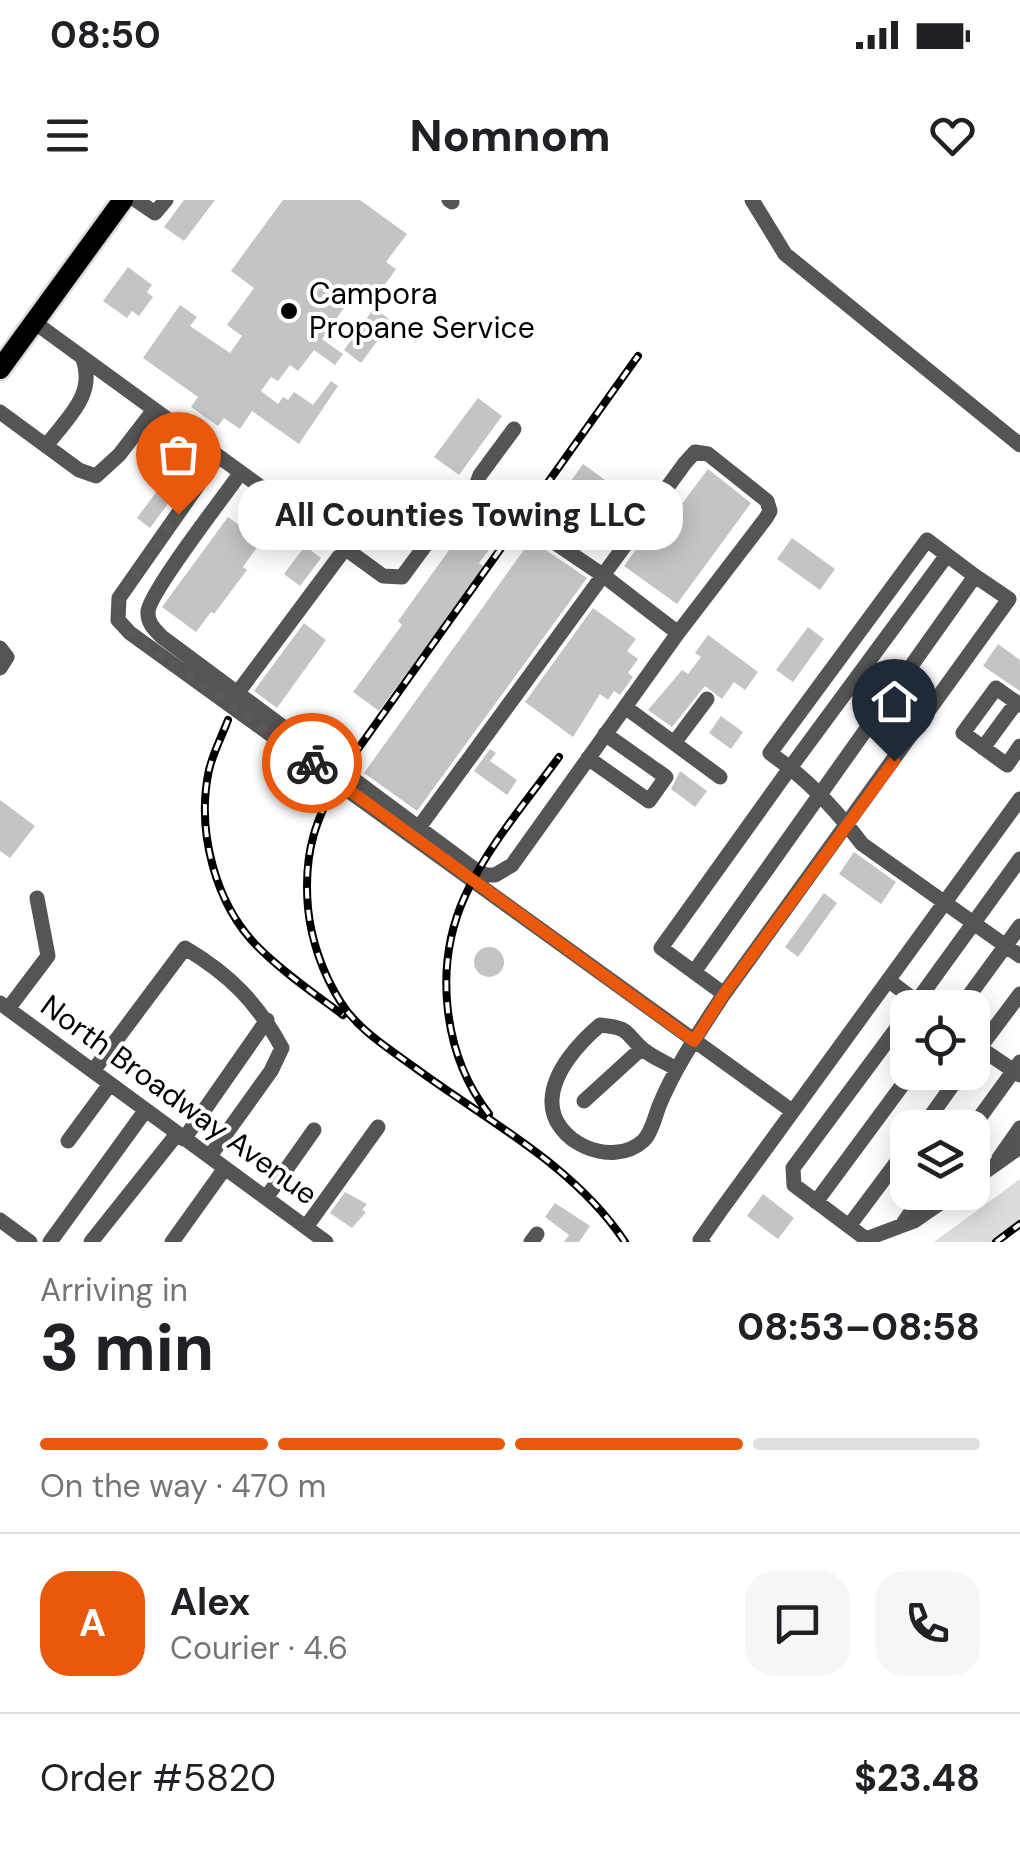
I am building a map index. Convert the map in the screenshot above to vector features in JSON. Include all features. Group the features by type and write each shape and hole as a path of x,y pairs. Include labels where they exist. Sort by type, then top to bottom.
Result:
{"main road":[{"path":"0,370 123,200"}],"street":[{"path":"136,200 155,213 166,200"},
{"path":"752,200 786,254 1020,444"},
{"path":"34,322 382,576 402,576 458,501 484,494 678,632"},
{"path":"46,446 83,396 89,381 84,359"},
{"path":"0,412 79,470 96,476 119,455 154,411"},
{"path":"473,494 480,475 514,429"},
{"path":"694,452 708,454 766,501 770,511 504,872 486,875 416,831 694,452"},
{"path":"217,458 119,598 118,620 130,633 234,698"},
{"path":"239,474 161,586 148,611 151,626 234,698 792,1112"},
{"path":"675,1068 641,1049 632,1034 600,1024 578,1043 563,1067 552,1101 562,1128 589,1151 624,1152 646,1140 675,1068 724,994 848,825 1009,599 927,540 770,754 822,792 848,825 862,844 1020,956"},
{"path":"234,698 344,550"},
{"path":"724,994 662,948 947,555"},
{"path":"694,972 975,576"},
{"path":"0,648 7,657 0,668"},
{"path":"984,748 1018,704 996,688 963,733 1006,764 1020,746"},
{"path":"674,743 707,699"},
{"path":"624,708 720,777"},
{"path":"588,758 649,801 666,777 606,734"},
{"path":"703,1242 700,1240 721,1210 1020,799"},
{"path":"927,990 1020,859"},
{"path":"4,1006 48,956 37,898"},
{"path":"973,990 1020,926"},
{"path":"93,1071 185,948 220,969 266,1020 282,1048 271,1072 210,1156"},
{"path":"888,980 898,990"},
{"path":"990,1031 1020,994"},
{"name":"North Broadway Avenue","path":"4,1006 326,1242"},
{"path":"91,1242 180,1136 266,1020"},
{"path":"890,1040 793,1168 794,1186 866,1239 900,1227 927,1210"},
{"path":"584,1101 641,1049"},
{"path":"986,1110 1018,1070 990,1057"},
{"path":"68,1142 110,1084"},
{"path":"816,1202 899,1090"},
{"path":"50,1242 145,1111"},
{"path":"306,1227 378,1127"},
{"path":"990,1170 1020,1128"},
{"path":"266,1198 314,1130"},
{"path":"990,1170 1020,1147"},
{"path":"172,1242 225,1168"},
{"path":"849,1226 890,1171"},
{"path":"900,1227 912,1210"},
{"path":"0,1220 30,1242"}],"shaded area":[{"path":"1020,1179 1020,1224 996,1242 934,1242 978,1210 990,1210 990,1201"}],"building":[{"path":"184,200 215,200 184,241 164,227"},
{"name":"Campora Propane Service","path":"283,200 360,200 407,234 386,262 396,269 376,297 360,285 322,339 343,354 335,365 314,350 298,371 290,365 278,381 271,377 261,391 278,404 294,392 313,405 331,381 338,386 299,444 252,411 240,429 224,418 218,426 191,407 198,397 143,358 180,305 197,317 190,326 230,353 242,336 227,325 254,288 231,271"},
{"path":"128,267 152,285 147,292 153,297 139,316 132,311 127,318 103,301"},
{"path":"374,308 392,321 361,363 344,350"},
{"path":"478,398 502,416 459,475 434,457"},
{"path":"182,457 195,467 150,528 137,518"},
{"path":"583,464 612,485 594,511 565,489"},
{"path":"708,469 751,503 677,604 624,566 661,515 669,521"},
{"path":"472,510 502,532 479,563 484,567 379,711 353,692 402,625 398,621 457,539 452,536"},
{"path":"228,517 250,533 257,524 268,532 243,567 247,570 196,632 162,607"},
{"path":"792,538 835,569 820,590 777,559"},
{"path":"531,540 587,578 417,811 364,773"},
{"path":"305,546 321,558 300,586 284,574"},
{"path":"593,608 636,639 627,651 638,659 628,673 633,677 620,695 614,691 608,700 600,694 573,737 525,702"},
{"path":"304,623 326,640 277,708 254,691"},
{"path":"808,627 824,639 793,682 776,670"},
{"path":"708,635 758,672 745,690 734,682 722,699 705,686 672,727 648,710 682,670 688,674 701,657 695,653"},
{"path":"998,644 1020,660 1020,691 983,666"},
{"path":"721,716 743,732 731,749 709,733"},
{"path":"490,749 496,753 490,761 517,780 507,795 474,771"},
{"path":"680,771 707,791 695,807 671,789"},
{"path":"0,800 35,826 10,858 0,851"},
{"path":"854,852 896,882 881,904 839,874"},
{"path":"824,893 837,903 798,957 785,947"},
{"path":"489,947 500,951 504,962 500,973 489,977 478,973 474,962 478,951"},
{"path":"345,1192 367,1204 362,1210 366,1212 352,1228 330,1213"},
{"path":"763,1194 794,1218 778,1239 747,1216"},
{"path":"555,1203 590,1226 579,1242 564,1242 569,1235 545,1217"}],"railway":[{"path":"625,1242 581,1190 555,1167 355,1020 334,991 319,956 307,888 314,836 343,770 638,356"},
{"path":"228,720 211,764 206,793 208,841 220,889 259,948 343,1015"},
{"path":"489,1114 473,1091 453,1038 446,980 449,951 455,923 474,878 559,757"},
{"path":"996,1242 1020,1224"}],"way so far":[{"path":"178,514 119,598 118,620 130,633 312,763"}],"place":[{"name":"Campora Propane Service","path":"289,311"},
{"name":"All Counties Towing LLC","path":"178,514"}],"route":[{"path":"312,763 694,1041 894,761"}]}
